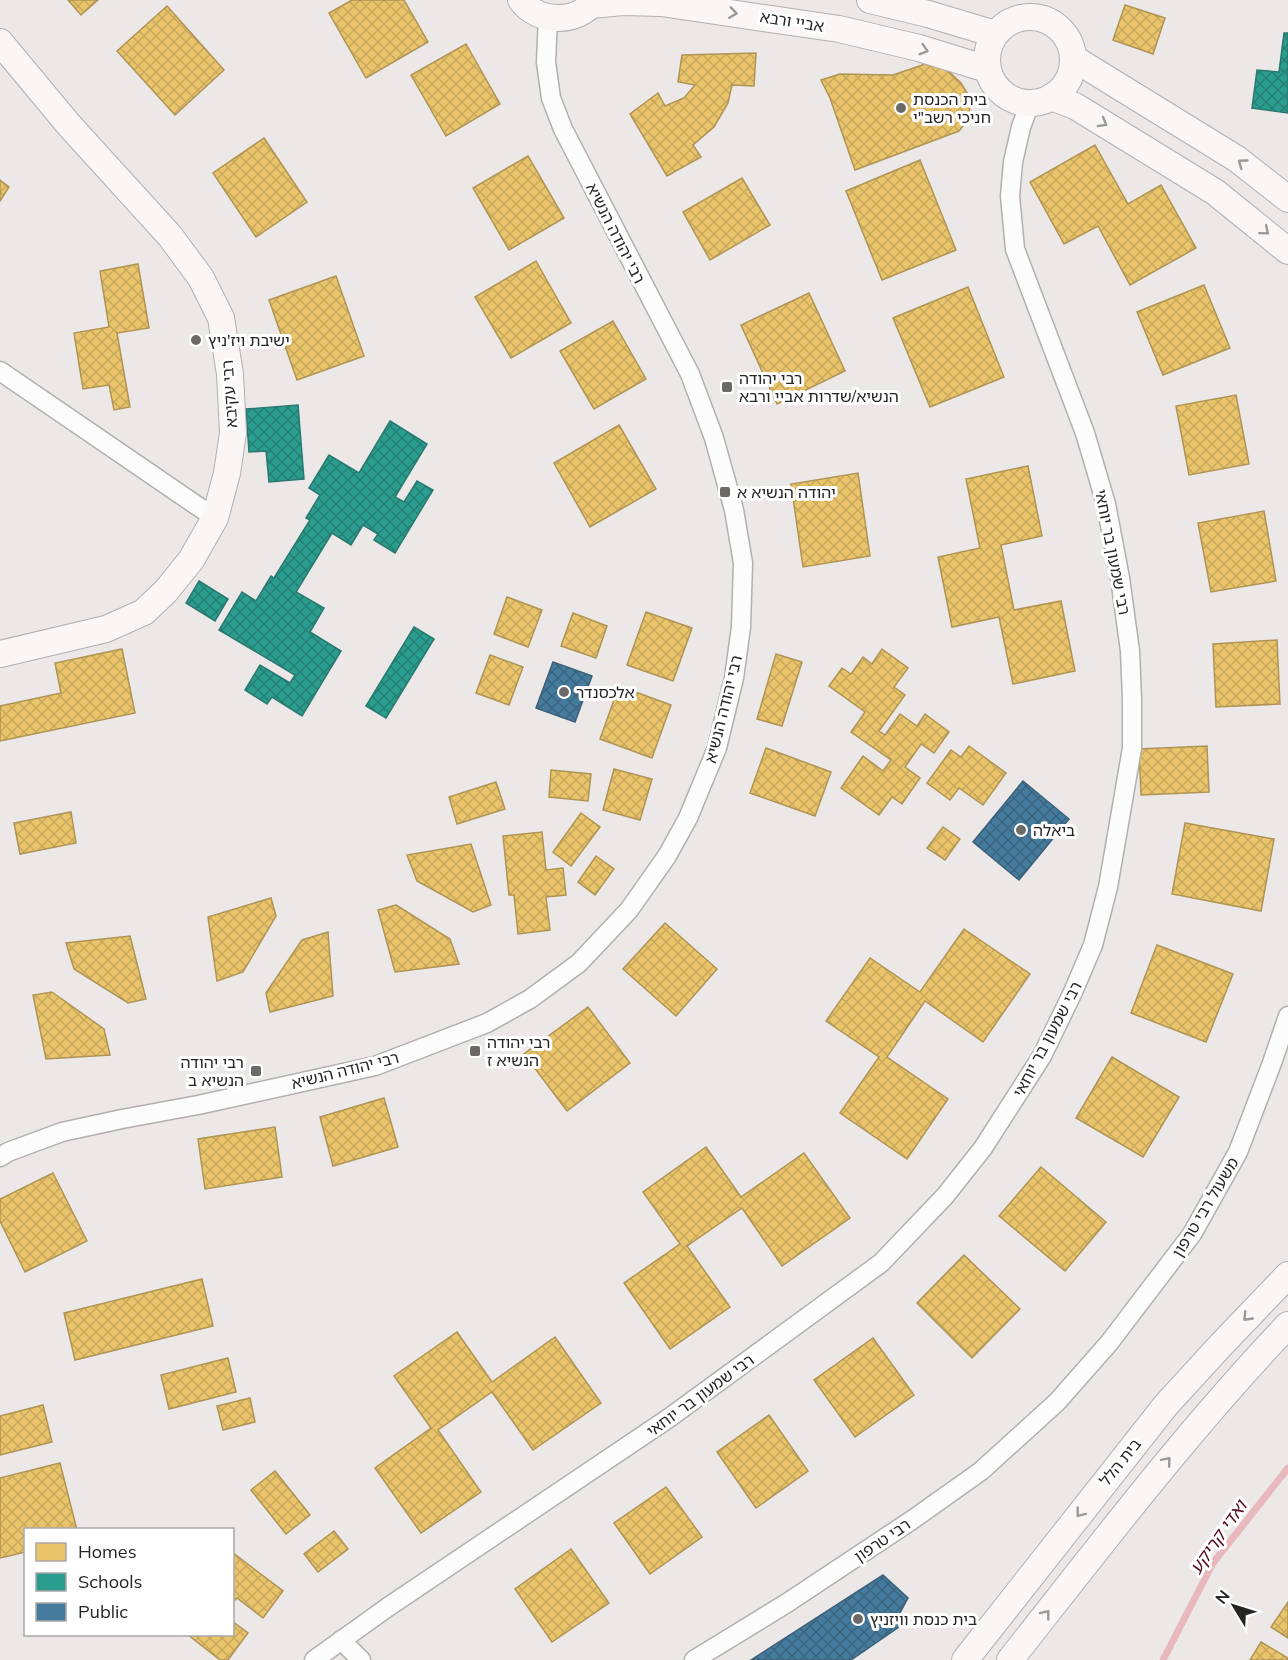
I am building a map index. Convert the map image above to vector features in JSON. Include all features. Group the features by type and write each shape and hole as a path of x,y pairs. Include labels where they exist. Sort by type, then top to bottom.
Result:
{"street":[{"path":"520,0 533,12 548,18"},
{"path":"870,0 995,34"},
{"name":"אביי ורבא","path":"548,18 569,17 593,2 660,3 819,26 919,48 987,69"},
{"path":"1040,100 1058,93 1068,80 1073,66 1072,50 1064,33 1048,20 1039,17 1024,17 1006,23 989,44 987,69 993,83 1002,94 1016,101 1040,100 1075,106 1215,192 1288,251"},
{"name":"רבי יהודה הנשיא","path":"0,1157 62,1132 375,1066 487,1023 530,999 579,963 629,910 667,856 695,805 717,748 734,678 741,627 743,563 734,510 714,438 690,374 563,129 551,98 546,62 548,18"},
{"name":"רבי עקיבא","path":"0,42 69,125 170,236 201,278 221,318 230,374 233,433 227,473 215,518 191,560 166,591 144,612 106,629 0,654"},
{"path":"1073,58 1237,159 1288,199"},
{"name":"רבי שמעון בר יוחאי","path":"314,1660 669,1418 881,1263 942,1200 983,1148 1042,1056 1073,992 1093,945 1108,887 1132,748 1132,688 1130,651 1120,578 1106,504 1085,433 1015,249 1010,196 1013,162 1021,128 1040,100"},
{"path":"0,371 215,518"},
{"name":"משעול רבי טרפון","path":"1057,1402 1109,1343 1192,1234 1238,1152 1288,1016"},
{"name":"בית הלל","path":"964,1660 1166,1405 1288,1275"},
{"path":"1010,1660 1151,1480 1240,1375 1288,1325"},
{"name":"רבי טרפון","path":"694,1660 787,1603 981,1471 1057,1402"},
{"path":"341,1640 361,1660"}],"building: Homes":[{"path":"68,0 98,0 81,15"},
{"path":"352,0 404,0 428,42 366,78 329,13"},
{"path":"1125,5 1165,18 1153,54 1113,40"},
{"path":"167,6 224,70 175,115 117,51"},
{"path":"466,44 500,104 446,136 411,75"},
{"path":"756,53 754,86 732,85 728,103 714,127 693,145 701,157 667,176 630,114 658,93 665,106 684,98 695,85 678,82 682,55"},
{"name":"בית הכנסת חניכי רשב\"י","path":"925,64 946,69 961,83 969,96 970,117 959,131 855,170 830,98 821,80 840,74 893,75"},
{"path":"264,138 307,202 256,237 213,173"},
{"path":"1095,145 1128,204 1161,185 1196,248 1130,285 1098,226 1064,244 1030,182"},
{"path":"528,156 564,218 509,250 473,188"},
{"path":"920,160 956,250 882,280 846,191"},
{"path":"742,178 770,225 710,260 683,212"},
{"path":"0,180 9,187 0,201"},
{"path":"536,261 571,323 511,358 475,297"},
{"path":"138,264 149,328 117,333 130,407 114,410 109,385 83,389 74,333 109,327 100,271"},
{"path":"336,276 364,356 297,380 269,300"},
{"path":"1204,285 1230,348 1163,375 1137,312"},
{"path":"968,287 1004,377 930,407 893,318"},
{"path":"809,293 845,371 777,404 741,325"},
{"path":"613,321 646,379 594,409 560,351"},
{"path":"1236,395 1249,464 1189,475 1176,406"},
{"path":"619,425 656,489 590,527 554,463"},
{"path":"1028,466 1042,536 1001,545 1014,610 1061,601 1075,671 1013,684 999,617 952,627 938,557 980,548 966,479"},
{"path":"858,473 870,556 803,567 791,484"},
{"path":"1264,511 1276,581 1211,592 1198,523"},
{"path":"507,597 542,610 528,647 494,634"},
{"path":"646,612 692,628 673,681 627,665"},
{"path":"573,613 607,626 596,658 561,646"},
{"path":"1277,640 1280,704 1216,707 1213,644"},
{"path":"122,649 135,713 0,741 0,706 61,693 55,663"},
{"path":"882,649 908,668 894,687 905,695 879,731 885,735 900,714 917,726 925,714 949,732 934,753 921,744 905,767 920,778 902,804 892,797 879,815 841,788 863,756 883,771 891,760 851,732 865,712 829,686 842,668 851,674 863,657 872,664"},
{"path":"776,654 802,662 782,726 757,719"},
{"path":"490,655 523,667 509,705 476,693"},
{"path":"619,686 671,705 652,758 600,739"},
{"path":"969,746 1006,773 983,805 959,788 950,800 927,783 951,750 961,757"},
{"path":"1207,746 1209,792 1141,795 1139,749"},
{"path":"766,748 831,772 815,816 750,793"},
{"path":"614,769 652,779 640,820 603,810"},
{"path":"551,770 591,774 588,801 549,797"},
{"path":"496,782 505,809 457,824 449,797"},
{"path":"71,812 76,843 20,854 14,823"},
{"path":"581,813 600,827 571,866 553,852"},
{"path":"1185,823 1274,839 1261,911 1172,894"},
{"path":"943,827 960,839 945,860 927,848"},
{"path":"542,832 546,870 563,868 566,895 546,897 550,930 518,934 514,895 509,895 503,836"},
{"path":"471,844 491,905 473,912 417,881 407,855"},
{"path":"596,856 614,869 595,895 578,882"},
{"path":"271,898 276,916 243,972 217,981 208,917"},
{"path":"396,905 450,939 459,964 395,972 378,910"},
{"path":"665,923 717,969 676,1016 623,969"},
{"path":"964,929 1030,974 983,1042 925,1001 887,1057 948,1099 907,1159 840,1113 879,1057 826,1021 870,958 920,992"},
{"path":"328,932 333,996 270,1012 266,993 302,940"},
{"path":"130,936 146,999 128,1003 74,969 66,943"},
{"path":"1157,945 1233,974 1206,1042 1131,1013"},
{"path":"52,992 104,1029 110,1055 46,1059 33,995"},
{"path":"588,1007 630,1063 567,1111 524,1054"},
{"path":"1112,1057 1179,1097 1143,1157 1076,1118"},
{"path":"384,1098 398,1147 333,1166 320,1117"},
{"path":"275,1127 282,1177 205,1189 198,1139"},
{"path":"706,1147 741,1197 804,1153 850,1218 782,1266 742,1208 687,1246 730,1307 670,1349 624,1283 680,1244 643,1192"},
{"path":"1041,1167 1106,1222 1065,1271 999,1216"},
{"path":"53,1173 87,1241 25,1272 0,1221 0,1199"},
{"path":"964,1255 1020,1309 972,1358 917,1303"},
{"path":"202,1279 213,1326 75,1360 64,1313"},
{"path":"457,1332 492,1382 555,1337 601,1403 533,1450 492,1392 438,1430 481,1492 421,1533 375,1468 431,1428 394,1376"},
{"path":"873,1338 914,1395 855,1437 814,1380"},
{"path":"228,1358 236,1392 169,1409 161,1375"},
{"path":"250,1398 255,1422 223,1430 217,1406"},
{"path":"43,1405 52,1442 0,1455 0,1416"},
{"path":"769,1415 808,1471 756,1508 717,1452"},
{"path":"60,1463 76,1528 24,1528 24,1552 0,1558 0,1478"},
{"path":"275,1471 310,1515 286,1534 251,1490"},
{"path":"666,1487 702,1537 650,1574 614,1523"},
{"path":"334,1531 348,1549 318,1572 304,1554"},
{"path":"571,1549 609,1603 552,1642 515,1589"},
{"path":"234,1554 283,1591 263,1618 237,1598 234,1601"},
{"path":"1288,1602 1288,1638 1271,1627"},
{"path":"234,1622 248,1633 228,1660 220,1660 190,1636 234,1636"},
{"path":"1261,1642 1288,1658 1288,1660 1250,1660"}],"building: Schools":[{"path":"1284,33 1288,33 1288,113 1252,108 1257,70 1279,72"},
{"path":"298,405 304,479 269,482 266,451 249,452 246,409"},
{"path":"390,421 427,444 395,497 404,502 417,481 433,490 395,553 374,540 378,534 363,525 351,545 332,533 296,592 324,608 310,632 341,651 302,716 272,697 267,704 245,690 260,665 290,683 295,675 219,630 242,592 256,601 271,576 274,578 310,520 306,518 320,495 309,488 329,455 359,473"},
{"path":"199,581 228,599 215,621 186,603"},
{"path":"414,627 434,639 386,718 366,706"}],"building: Public":[{"name":"אלכסנדר","path":"553,662 592,676 575,722 536,708"},
{"name":"ביאלה","path":"1023,781 1069,819 1019,880 973,842"},
{"name":"בית כנסת וויזניץ","path":"883,1575 908,1598 900,1613 902,1625 851,1660 751,1660"}],"waterway":[{"name":"ואדי קריקע","path":"1163,1660 1213,1563 1288,1468"}],"place":[{"name":"בית הכנסת חניכי רשב\"י","path":"901,108"},
{"name":"ישיבת ויז'ניץ","path":"196,340"},
{"name":"רבי יהודה הנשיא/שדרות אביי ורבא","path":"727,387"},
{"name":"יהודה הנשיא א","path":"725,492"},
{"name":"אלכסנדר","path":"564,692"},
{"name":"ביאלה","path":"1021,830"},
{"name":"רבי יהודה הנשיא ז","path":"475,1051"},
{"name":"רבי יהודה הנשיא ב","path":"256,1071"},
{"name":"בית כנסת וויזניץ","path":"858,1619"}]}
